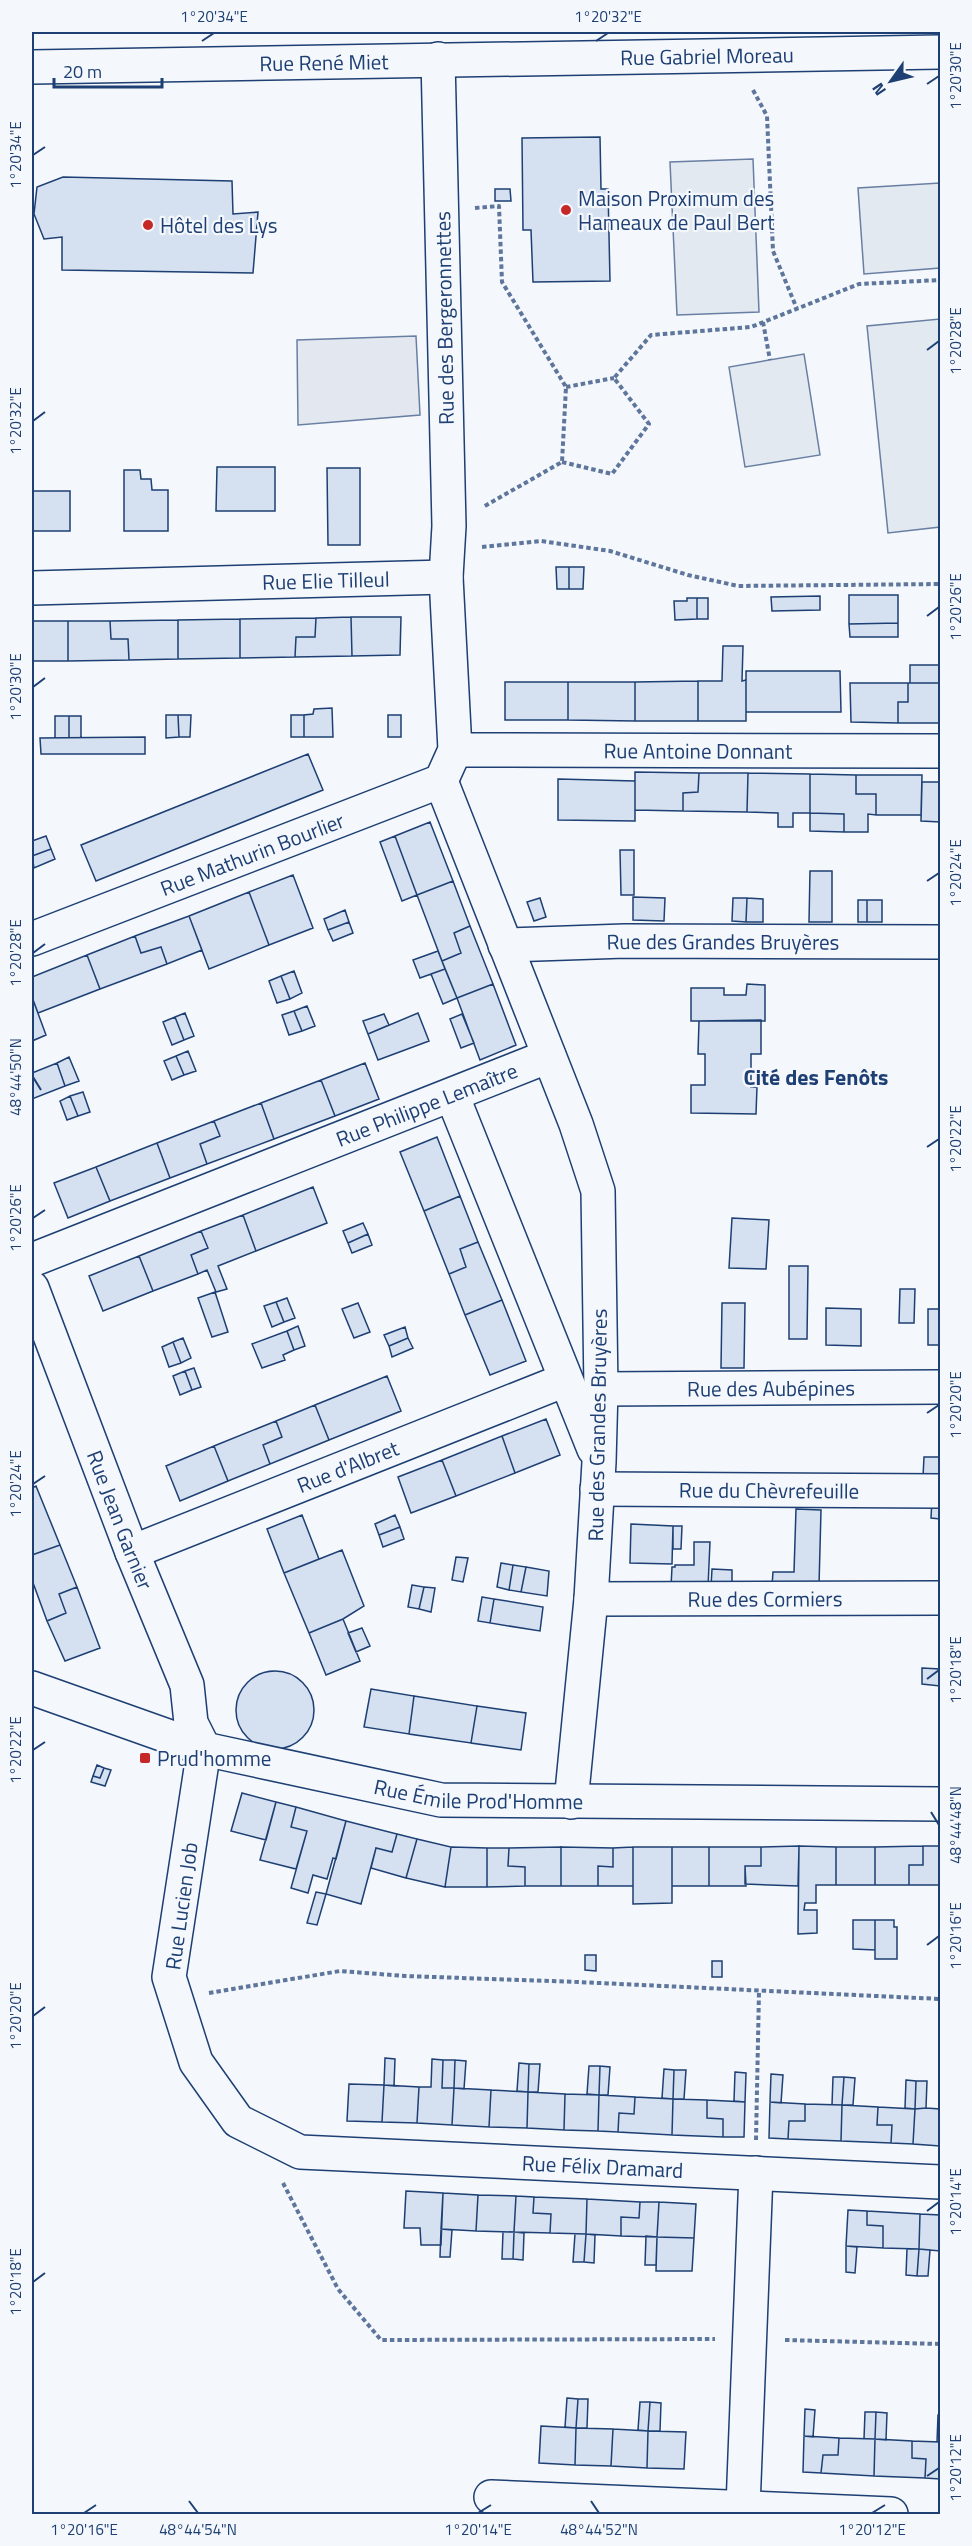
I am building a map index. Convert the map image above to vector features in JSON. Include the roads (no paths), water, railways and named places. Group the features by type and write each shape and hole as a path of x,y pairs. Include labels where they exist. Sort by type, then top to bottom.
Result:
{"street":[{"name":"Rue Gabriel Moreau","path":"438,60 940,52"},
{"name":"Rue René Miet","path":"32,67 438,60"},
{"name":"Rue des Bergeronnettes","path":"438,60 448,551"},
{"name":"Rue Elie Tilleul","path":"32,588 448,551"},
{"path":"448,551 455,750 441,782 549,1056"},
{"name":"Rue Antoine Donnant","path":"455,750 940,751"},
{"name":"Rue Mathurin Bourlier","path":"32,939 441,782"},
{"name":"Rue des Grandes Bruyères","path":"505,945 625,941 940,942"},
{"name":"Rue des Grandes Bruyères","path":"549,1056 576,1124 598,1191 601,1389 598,1475 591,1599 571,1802"},
{"name":"Rue Philippe Lemaître","path":"32,1260 549,1056"},
{"path":"452,1095 566,1380 598,1475"},
{"name":"Rue Jean Garnier","path":"32,1288 132,1552 187,1685 191,1723 204,1749"},
{"name":"Rue d'Albret","path":"132,1552 566,1380"},
{"name":"Rue des Aubépines","path":"601,1389 940,1388"},
{"name":"Rue du Chèvrefeuille","path":"598,1475 940,1491"},
{"name":"Rue des Cormiers","path":"591,1599 940,1598"},
{"name":"Rue Émile Prod'Homme","path":"32,1688 204,1749 441,1800 940,1804"},
{"name":"Rue Lucien Job","path":"204,1749 169,1977 196,2062 238,2121 268,2136"},
{"name":"Rue Félix Dramard","path":"268,2136 300,2152 940,2182"},
{"path":"743,2506 756,2173"},
{"path":"492,2497 661,2509 743,2506 891,2514"}],"place":[{"name":"Maison Proximum des Hameaux de Paul Bert","path":"566,210"},
{"name":"Hôtel des Lys","path":"148,225"},
{"name":"Prud'homme","path":"145,1758"}],"district":[{"name":"Cité des Fenôts","path":"816,1077"}]}
